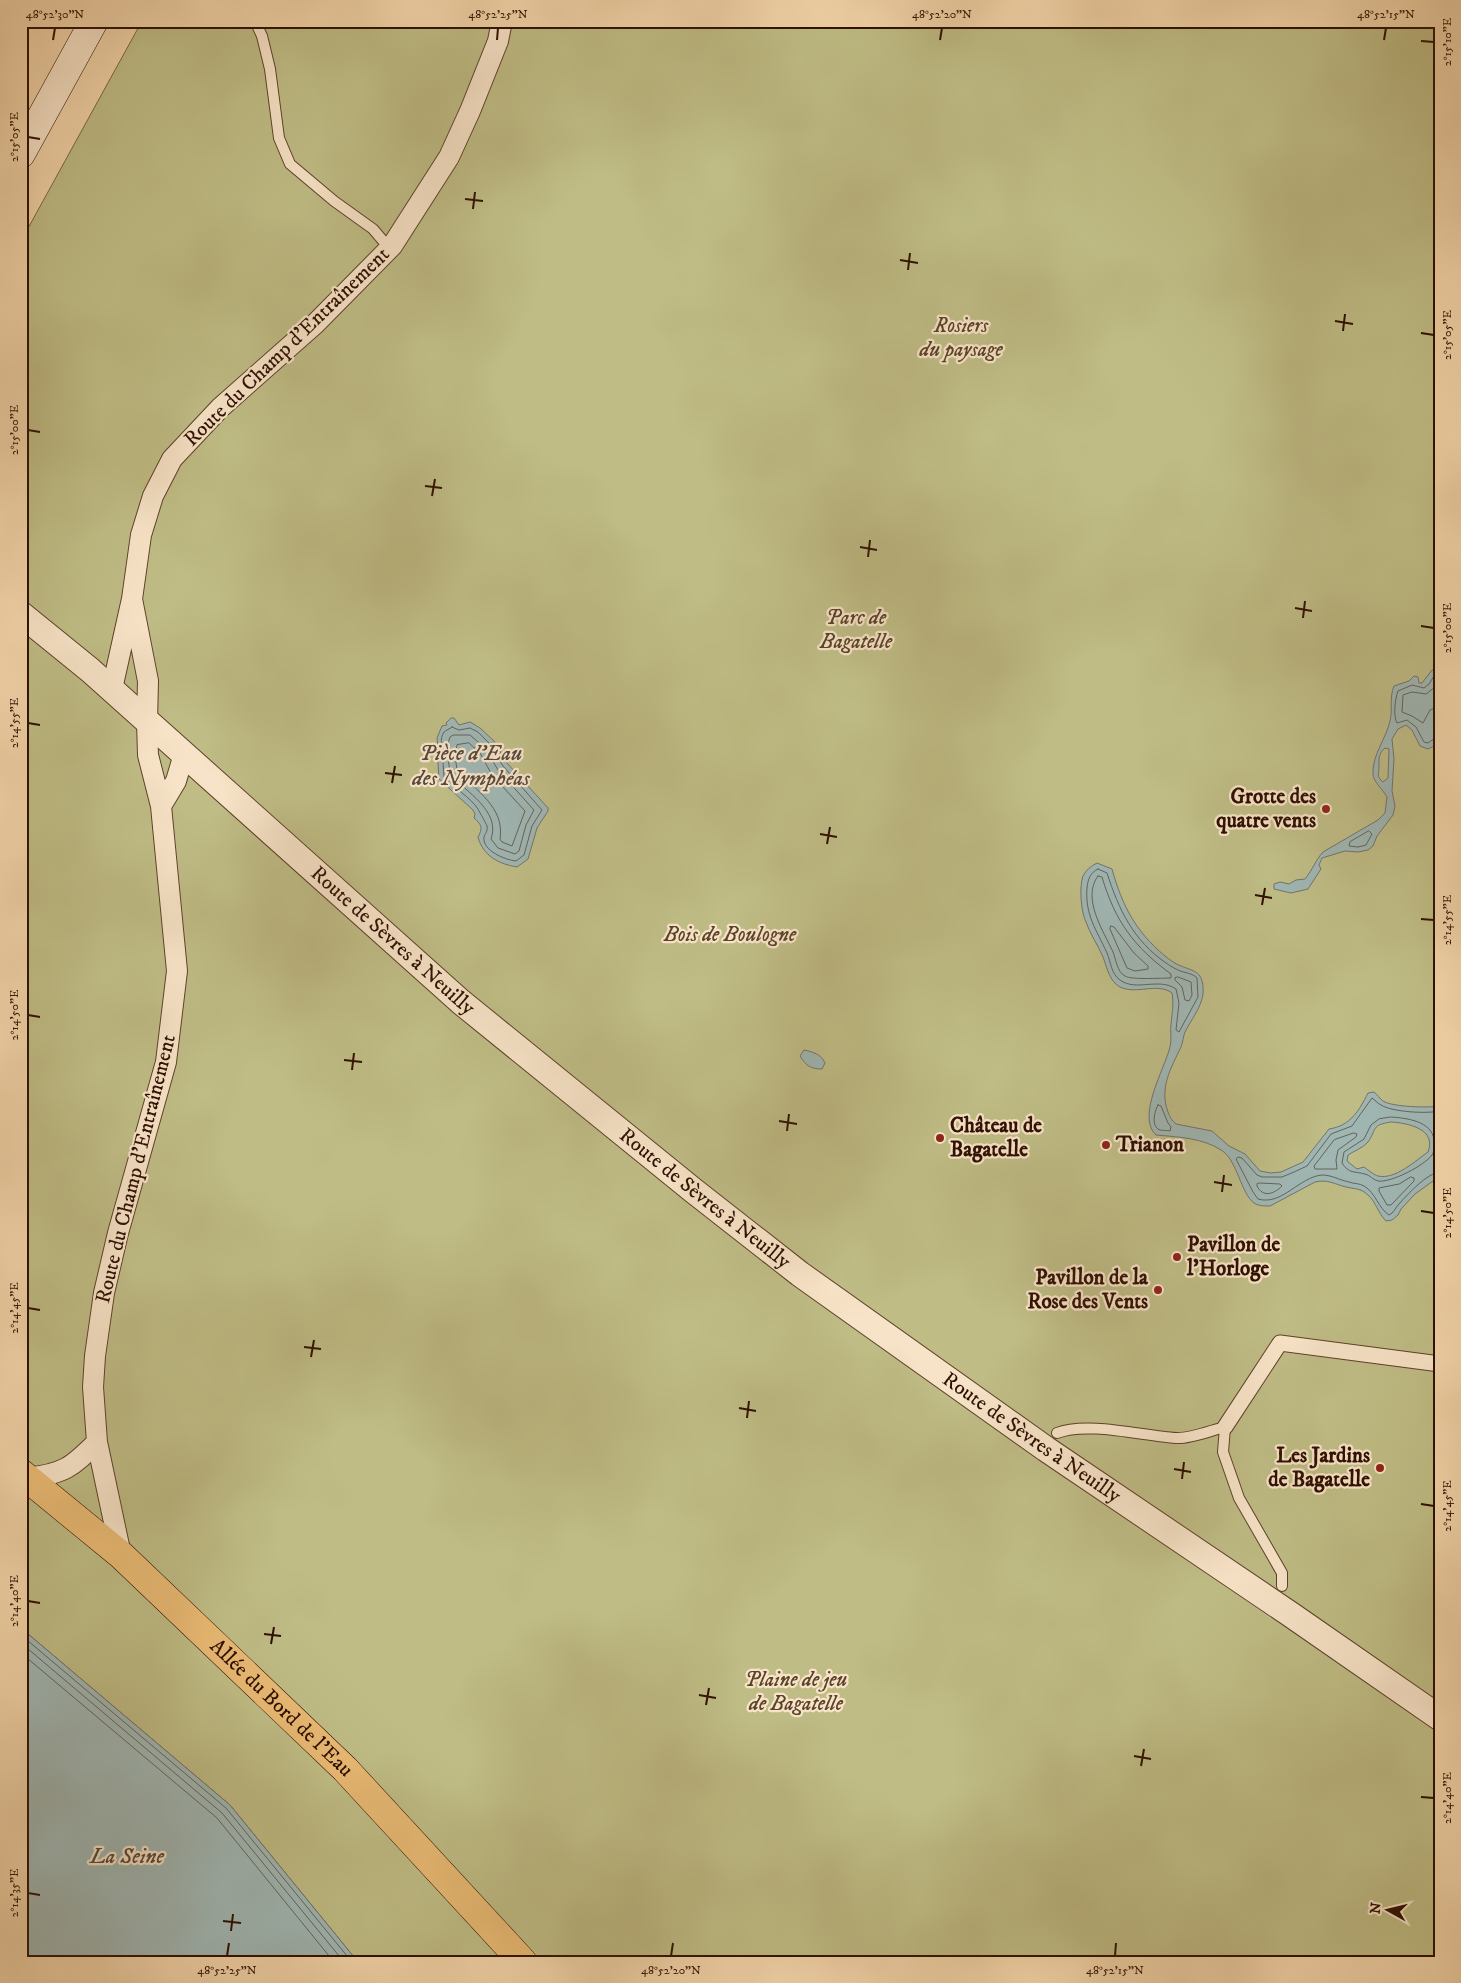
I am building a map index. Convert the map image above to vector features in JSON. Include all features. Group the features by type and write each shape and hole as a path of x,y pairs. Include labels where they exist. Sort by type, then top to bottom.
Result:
{"main road":[{"path":"23,148 94,21"},
{"name":"Allée du Bord de l'Eau","path":"24,1475 121,1555 345,1769 523,1962"}],"street":[{"name":"Route du Champ d'Entraînement","path":"112,689 132,599 141,535 153,496 172,459 220,408 315,324 390,249 449,157 470,111 494,50 502,21"},
{"name":"Route du Champ d'Entraînement","path":"121,1555 97,1442 92,1387 98,1330 118,1233 166,1062 177,971 161,806 148,755 148,681 132,599"},
{"name":"Route de Sèvres à Neuilly","path":"21,614 112,689 461,1002 694,1191 800,1274 1046,1449 1440,1718"},
{"path":"161,806 176,781 184,754"},
{"path":"1226,1427 1280,1343 1440,1364"},
{"path":"24,1475 58,1473 69,1468 97,1442"}],"lane":[{"path":"255,21 262,36 270,69 279,138 290,164 334,201 373,229 390,249"},
{"path":"1057,1434 1065,1430 1097,1429 1179,1438 1226,1427 1223,1452 1239,1498 1282,1574 1282,1586"}],"green space":[{"name":"Bois de Boulogne","path":"142,21 1440,21 1440,1962 358,1962 230,1805 21,1628 21,241"}],"water":[{"path":"1432,670 1440,672 1440,715 1436,720 1440,727 1440,740 1428,749 1420,746 1412,730 1406,725 1398,729 1392,739 1394,759 1392,791 1395,806 1393,815 1377,836 1373,846 1368,850 1358,852 1345,851 1322,858 1319,865 1321,869 1308,889 1291,893 1274,889 1274,884 1280,882 1289,884 1296,880 1305,879 1323,852 1378,820 1385,813 1387,797 1375,780 1373,767 1390,721 1391,699 1394,686 1409,681 1414,676 1418,677 1419,683 1422,683","holes":["1385,748 1389,749 1388,778 1383,782 1378,775 1379,757"]},
{"name":"Pièce d'Eau des Nymphéas","path":"451,718 454,718 459,725 470,722 480,728 494,741 507,763 548,808 537,828 528,859 517,867 504,864 488,854 480,844 478,837 481,827 474,818 473,810 439,779 438,763 434,754 438,747 437,738 442,726 447,725 446,723"},
{"path":"1097,863 1112,869 1125,906 1145,937 1165,956 1179,965 1196,972 1201,978 1203,993 1200,1005 1185,1032 1181,1047 1167,1078 1166,1103 1170,1116 1176,1124 1212,1131 1229,1146 1245,1154 1260,1171 1281,1172 1303,1162 1329,1129 1343,1125 1353,1117 1368,1093 1374,1092 1383,1101 1394,1105 1440,1106 1440,1176 1415,1194 1392,1220 1386,1221 1371,1198 1360,1190 1327,1181 1315,1182 1270,1206 1262,1206 1250,1199 1231,1161 1221,1150 1206,1143 1181,1137 1156,1135 1151,1127 1149,1117 1150,1105 1171,1044 1172,993 1153,988 1126,989 1120,987 1111,978 1084,918 1082,906 1081,886 1083,876 1087,870","holes":["1391,1122 1413,1126 1425,1133 1430,1144 1428,1152 1398,1173 1384,1176 1376,1175 1364,1167 1357,1169 1347,1161 1348,1155 1368,1142 1377,1126"]},
{"path":"804,1050 821,1057 825,1063 822,1069 812,1068 804,1062 800,1056"},
{"name":"La Seine","path":"21,1628 230,1805 358,1962 21,1961"}],"place":[{"name":"Grotte des quatre vents","path":"1326,809"},
{"name":"Château de Bagatelle","path":"940,1138"},
{"name":"Trianon","path":"1106,1145"},
{"name":"Pavillon de l'Horloge","path":"1177,1257"},
{"name":"Pavillon de la Rose des Vents","path":"1158,1290"},
{"name":"Les Jardins de Bagatelle","path":"1380,1468"}],"park label":[{"name":"Rosiers du paysage","path":"961,338"},
{"name":"Parc de Bagatelle","path":"856,630"},
{"name":"Plaine de jeu de Bagatelle","path":"796,1692"}]}
